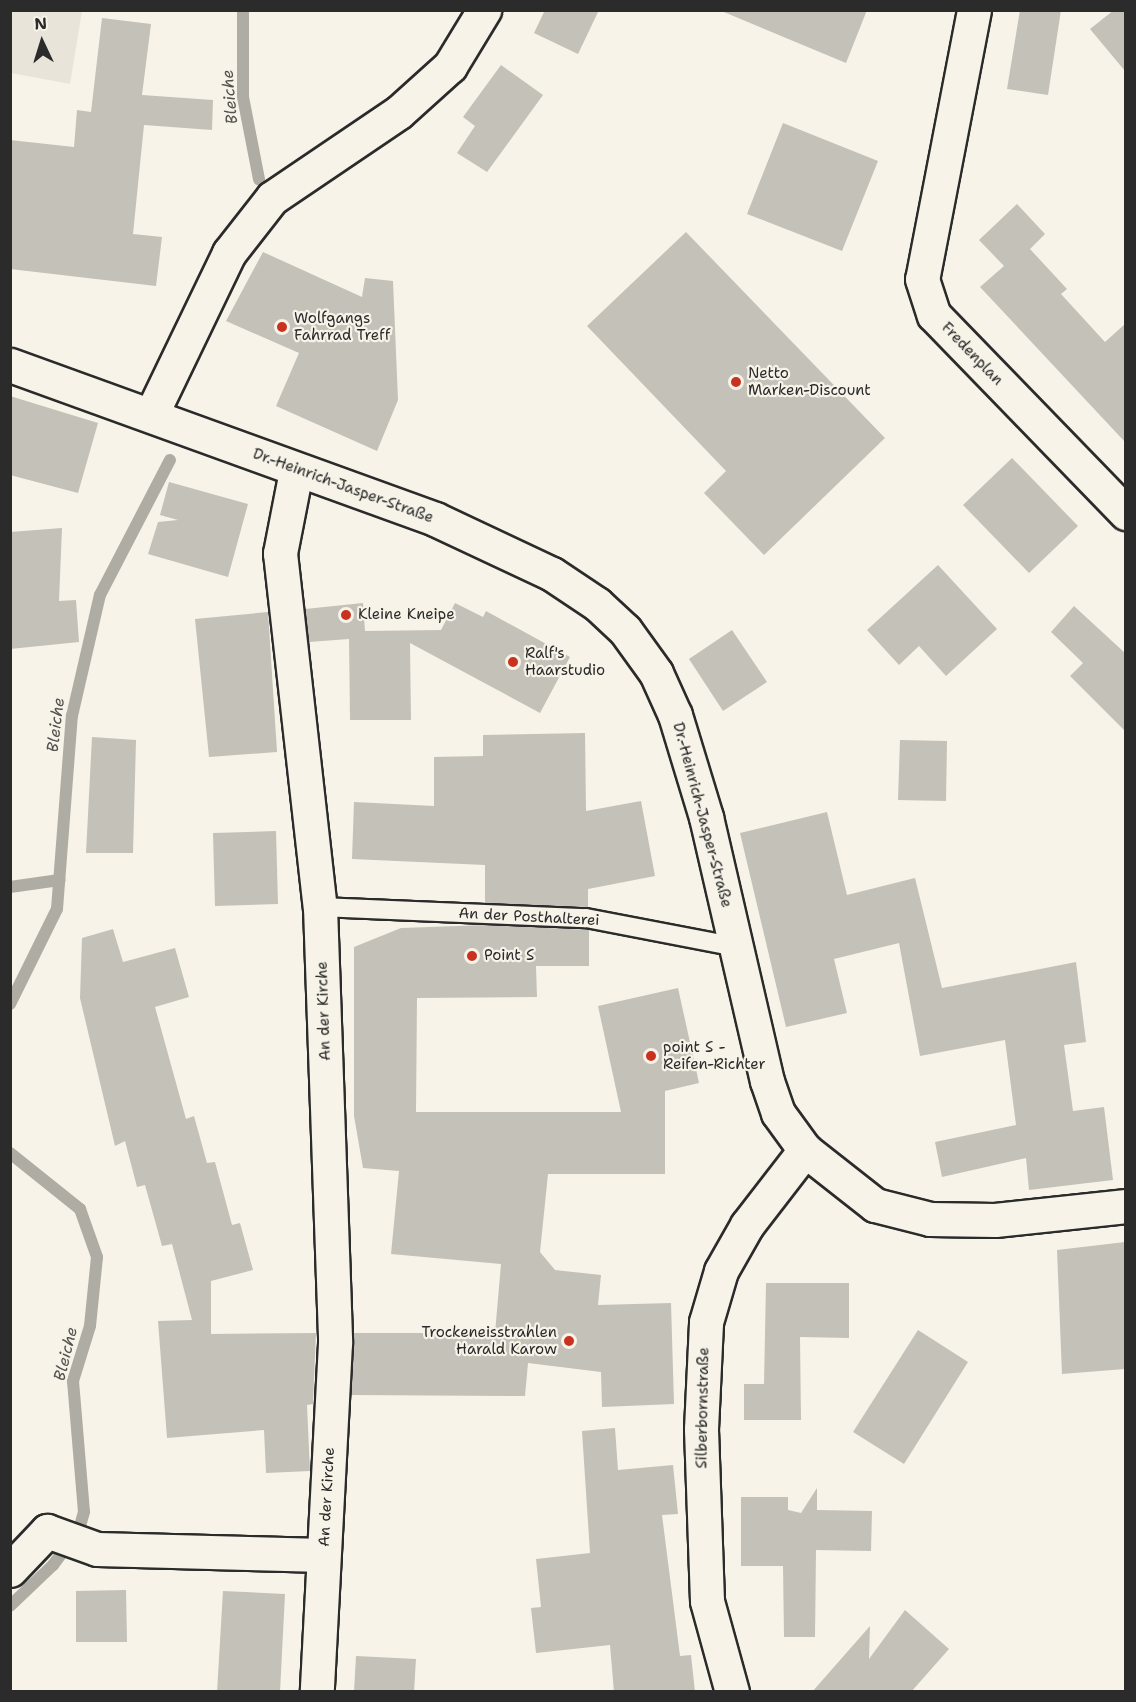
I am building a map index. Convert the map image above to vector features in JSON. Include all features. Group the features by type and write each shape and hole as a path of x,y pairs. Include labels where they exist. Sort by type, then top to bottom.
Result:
{"street":[{"path":"152,413 229,253 272,198 399,112 450,66 484,10"},
{"name":"Fredenplan","path":"974,10 922,279 934,315 1125,513"},
{"name":"Dr.-Heinrich-Jasper-Straße","path":"10,365 152,413 296,471 435,519 510,553 588,598 625,630 656,673 675,715 778,1113 805,1149 875,1205 930,1219 995,1220 1125,1206"},
{"name":"An der Kirche","path":"296,471 280,553 320,907 335,1343 317,1692"},
{"name":"Silberbornstraße","path":"732,1692 707,1601 701,1429 706,1322 721,1271 742,1234 805,1149"},
{"name":"An der Kirche","path":"10,1569 47,1531 97,1549 323,1555"}],"lane":[{"name":"An der Posthalterei","path":"320,907 586,918 736,947"}],"shaded area":[{"path":"10,11 82,11 70,84 11,73"}],"building":[{"path":"545,10 599,10 578,54 534,33"},
{"path":"719,10 867,10 846,63"},
{"path":"1020,10 1061,10 1048,95 1007,89"},
{"path":"1114,10 1125,10 1125,71 1090,29"},
{"path":"102,18 151,24 142,95 213,100 212,130 144,125 133,234 162,237 156,286 10,269 10,140 74,147 77,110 91,112"},
{"path":"501,65 543,95 487,172 457,153 475,126 463,117"},
{"path":"783,123 878,161 842,251 747,214"},
{"path":"1017,204 1045,234 1030,249 1067,289 1061,294 1105,342 1125,324 1125,442 980,287 1004,266 979,240"},
{"name":"Netto Marken-Discount","path":"686,232 885,438 764,555 704,493 726,471 587,326"},
{"path":"263,252 362,297 365,278 393,281 398,400 377,451 276,406 299,353 226,321"},
{"path":"10,396 98,423 78,493 10,475"},
{"path":"1012,458 1078,526 1029,573 963,505"},
{"path":"169,482 248,504 228,577 148,554 158,522 178,520 160,515"},
{"path":"62,528 59,601 76,600 79,642 10,649 10,532"},
{"path":"938,565 997,629 946,676 919,646 899,665 867,630"},
{"path":"363,603 365,631 441,630 455,603 483,617 486,611 570,657 540,713 410,643 411,720 350,720 349,639 309,642 305,609"},
{"path":"1074,606 1125,653 1125,731 1070,676 1083,663 1051,632"},
{"path":"268,612 277,752 209,757 195,619"},
{"path":"732,630 767,682 723,711 689,659"},
{"path":"585,733 586,811 641,801 655,876 588,889 588,907 485,903 485,865 352,859 354,802 434,806 434,757 483,756 483,735"},
{"path":"92,737 136,740 133,853 86,853"},
{"path":"900,740 947,741 946,801 898,800"},
{"path":"827,812 847,895 915,878 942,988 1076,962 1086,1042 1064,1045 1073,1111 1104,1107 1113,1180 1029,1190 1026,1158 942,1177 935,1142 1016,1125 1005,1040 920,1056 899,943 834,959 847,1013 786,1027 740,833"},
{"path":"276,831 278,904 215,906 213,833"},
{"path":"486,925 589,930 589,966 536,966 537,997 417,998 416,1112 621,1112 598,1006 678,988 699,1083 665,1091 665,1174 548,1174 540,1252 555,1270 601,1275 598,1305 671,1303 674,1404 602,1407 601,1372 528,1363 525,1396 351,1395 353,1333 495,1333 501,1264 391,1254 399,1171 363,1168 354,1116 354,947 401,928"},
{"path":"113,929 123,962 175,948 189,997 155,1007 186,1119 194,1116 207,1163 215,1162 232,1225 240,1223 253,1270 211,1281 211,1334 316,1333 313,1404 307,1405 310,1471 266,1473 264,1430 167,1438 158,1321 192,1320 172,1244 162,1246 145,1185 137,1187 125,1141 115,1146 80,998 82,938"},
{"path":"1125,1242 1125,1369 1062,1374 1057,1250"},
{"path":"766,1283 849,1283 849,1338 800,1337 801,1420 744,1420 744,1384 764,1384"},
{"path":"918,1330 968,1362 904,1464 853,1432"},
{"path":"615,1428 618,1470 673,1465 678,1514 662,1515 680,1656 691,1655 695,1692 614,1692 610,1645 536,1653 531,1608 541,1607 536,1559 590,1553 582,1431"},
{"path":"817,1488 817,1510 872,1511 871,1551 816,1550 815,1637 784,1637 783,1566 741,1566 741,1497 788,1497 788,1510 801,1513"},
{"path":"126,1590 127,1642 76,1642 76,1591"},
{"path":"223,1591 285,1594 280,1692 217,1692"},
{"path":"905,1610 949,1649 911,1692 812,1692 870,1626 869,1659"},
{"path":"356,1656 416,1659 414,1692 354,1692"}],"waterway":[{"name":"Bleiche","path":"243,10 243,97 259,179"},
{"name":"Bleiche","path":"10,1004 57,909 72,716 100,595 170,460"},
{"path":"10,887 60,880"},
{"name":"Bleiche","path":"10,1153 80,1209 97,1257 90,1326 73,1381 84,1512 79,1530 53,1565 10,1606"}],"place":[{"name":"Wolfgangs Fahrrad Treff","path":"282,327"},
{"name":"Netto Marken-Discount","path":"736,382"},
{"name":"Kleine Kneipe","path":"346,615"},
{"name":"Ralf's Haarstudio","path":"513,662"},
{"name":"Point S","path":"472,956"},
{"name":"point S - Reifen-Richter","path":"651,1056"},
{"name":"Trockeneisstrahlen Harald Karow","path":"569,1341"}]}
